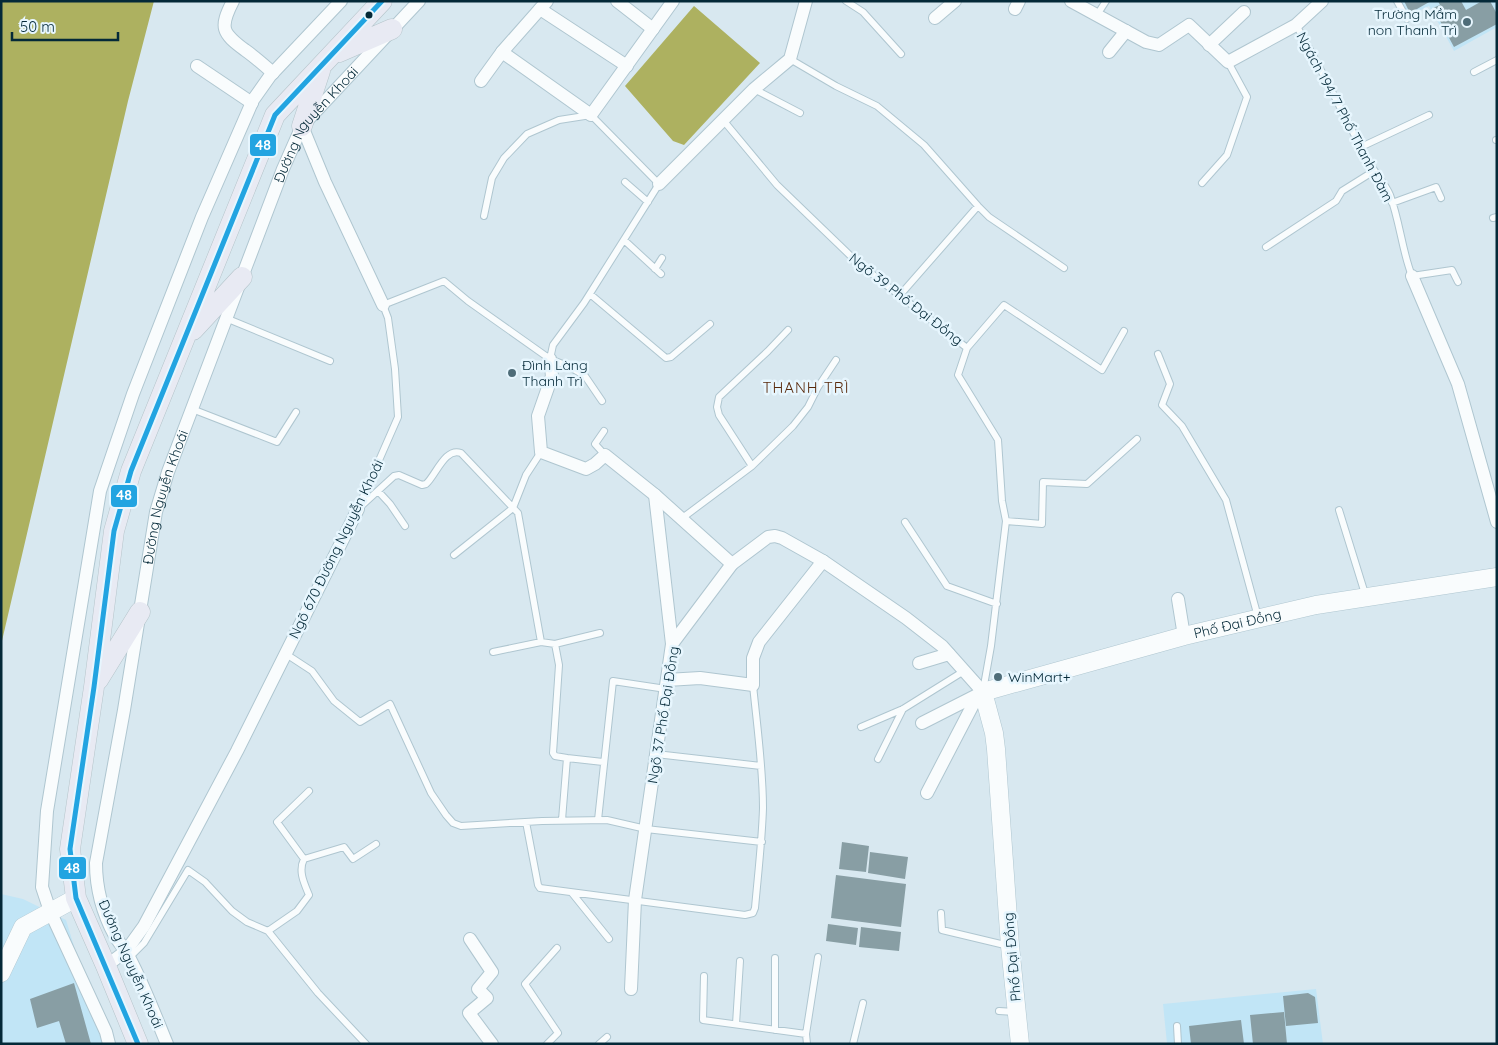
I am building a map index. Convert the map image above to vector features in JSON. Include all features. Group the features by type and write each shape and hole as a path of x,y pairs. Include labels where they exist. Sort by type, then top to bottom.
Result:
{"main road":[{"name":"Đường Nguyễn Khoái","path":"138,1044 76,898 70,849 94,687 114,531 131,471 275,115 382,1"},
{"path":"302,126 327,60 392,29"},
{"path":"184,340 242,277"},
{"path":"94,687 140,612"}],"street":[{"path":"233,1 224,24 228,37 273,73"},
{"path":"109,1044 106,1032 50,911 42,887 47,811 100,491 140,375 202,218 252,103 273,73 341,1"},
{"name":"Đường Nguyễn Khoái","path":"167,1044 147,994 128,954 116,937 105,914 96,881 96,863 124,710 156,512 168,472 228,319 283,169 302,126 419,1"},
{"path":"616,1 653,29"},
{"path":"502,52 591,115 673,1"},
{"path":"659,184 754,89 790,58 806,1"},
{"path":"936,18 956,1"},
{"path":"1071,1 1146,42 1159,46 1188,25 1228,62 1296,25 1322,1"},
{"path":"481,81 502,52 544,5 627,66"},
{"path":"1210,45 1244,12"},
{"path":"1109,52 1126,31"},
{"path":"197,66 252,103"},
{"name":"Ngõ 670 Đường Nguyễn Khoái","path":"302,126 325,182 383,305"},
{"name":"Ngách 194/7 Phố Thanh Đàm","path":"1412,276 1458,384 1497,522"},
{"path":"550,359 552,376 538,416 540,452 586,469 605,455 732,564"},
{"path":"655,496 672,644"},
{"name":"Ngõ 670 Đường Nguyễn Khoái","path":"106,966 128,954 144,926 286,654 358,509"},
{"name":"Ngõ 37 Phố Đại Đồng","path":"631,989 635,900 672,644 732,564 768,538 776,536 782,538 822,561 906,618 942,646 964,671"},
{"path":"667,684 700,678 753,685 753,658 759,642 822,561"},
{"name":"Phố Đại Đồng","path":"980,693 1184,636 1258,618 1366,596 1497,577"},
{"path":"1178,599 1184,636"},
{"path":"919,663 949,654"},
{"name":"Phố Đại Đồng","path":"964,671 980,693 994,733 1010,946 1020,1044"},
{"path":"922,723 980,693"},
{"path":"927,793 980,693"},
{"path":"1,973 23,926 76,898"},
{"path":"470,939 492,972 478,989 487,998 469,1013 492,1044"}],"lane":[{"path":"846,1 863,12 901,54"},
{"path":"1097,15 1106,1"},
{"path":"1397,1 1407,19"},
{"name":"Ngách 194/7 Phố Thanh Đàm","path":"1296,25 1374,171 1389,194 1401,230 1408,268 1412,276"},
{"path":"790,58 836,86 877,106 924,145 978,206 1013,234 1064,268"},
{"path":"1474,72 1497,60"},
{"path":"1202,183 1227,155 1247,97 1228,62"},
{"path":"754,89 800,113"},
{"path":"484,216 492,178 504,158 528,134 559,120 591,115 659,184 590,294 553,345 550,359"},
{"path":"1361,147 1429,115"},
{"name":"Ngõ 39 Phố Đại Đồng","path":"724,120 777,185 858,263 967,348 958,375 998,440 1002,501 1006,521 996,604 980,693"},
{"path":"1266,247 1336,201 1342,191 1374,171"},
{"path":"624,182 648,202"},
{"path":"1392,203 1436,187 1441,198"},
{"path":"900,295 978,206"},
{"path":"624,240 661,274"},
{"path":"655,269 662,258"},
{"path":"1412,276 1452,270 1458,282"},
{"path":"383,305 444,281 550,359 568,366 585,376 602,401"},
{"path":"590,294 666,358 671,357 710,324"},
{"name":"Ngõ 670 Đường Nguyễn Khoái","path":"358,509 398,417 395,369 388,318 383,305"},
{"path":"967,348 1004,305 1102,370 1124,331"},
{"path":"228,319 330,361"},
{"path":"752,466 720,415 716,407 717,402 719,397 788,330"},
{"path":"1158,354 1170,384 1162,405 1182,426 1226,500 1258,618"},
{"path":"681,519 752,466 793,426 808,408 818,387 836,360"},
{"path":"192,409 277,442 296,412"},
{"path":"604,432 595,444 605,455"},
{"path":"1006,521 1042,524 1043,482 1087,484 1137,439"},
{"path":"454,555 513,508 526,475 540,452"},
{"path":"358,509 394,476 398,475 426,484 450,454 461,453 518,514 541,642"},
{"path":"378,491 390,504 405,526"},
{"path":"1339,510 1366,596"},
{"path":"905,522 947,586 996,604"},
{"path":"493,652 541,642 555,644 600,633"},
{"path":"555,644 559,665 553,752 555,756 603,762"},
{"path":"286,654 312,671 334,701 360,722 390,704 432,793 453,823 461,826 562,820 607,820 646,828 762,842"},
{"path":"861,727 903,709 964,671"},
{"path":"598,820 613,681 667,684"},
{"path":"526,822 538,885 544,890 745,915 752,913 755,908 762,842 763,806 762,766 753,685"},
{"path":"878,758 903,709"},
{"path":"656,754 762,766"},
{"path":"562,820 567,758"},
{"path":"304,859 277,822 308,791"},
{"path":"268,931 296,911 309,895 303,880 301,865 304,859 344,847 353,859 376,844"},
{"path":"128,954 144,943 188,870 205,882 232,910 247,922 268,931 318,993 366,1044"},
{"path":"572,893 610,939"},
{"path":"941,913 942,930 1010,946"},
{"path":"547,1044 558,1034 525,984 557,948"},
{"path":"807,1044 806,1034 818,957"},
{"path":"775,958 775,1030"},
{"path":"736,1024 740,961"},
{"path":"704,976 703,1020 806,1034"},
{"path":"853,1044 863,1003"},
{"path":"999,1011 1016,1012"},
{"path":"1177,1026 1178,1044"},
{"path":"598,1044 607,1037"}],"shaded area":[{"path":"1,1 154,1 128,101 1,645"},
{"name":"Trường Mầm non Thanh Trì","path":"1400,1 1497,1 1497,27 1454,51 1429,6 1409,16"},
{"path":"694,6 760,63 684,145 673,141 625,86"},
{"path":"1,894 23,899 66,920 104,1044 1,1044"},
{"path":"1316,989 1323,1044 1167,1044 1163,1004"}],"building":[{"path":"1404,1 1431,1 1410,13"},
{"name":"Trường Mầm non Thanh Trì","path":"1438,1 1461,1 1466,10 1482,1 1490,1 1497,14 1497,24 1454,47 1433,8 1440,5"},
{"path":"842,842 869,846 866,872 839,869"},
{"path":"870,852 908,857 905,879 868,873"},
{"path":"836,875 906,884 901,927 831,918"},
{"path":"828,924 858,928 856,945 826,941"},
{"path":"861,927 901,932 899,951 859,947"},
{"path":"74,983 91,1044 66,1044 59,1021 37,1028 30,999"},
{"path":"1308,993 1315,997 1318,1023 1286,1026 1283,996"},
{"path":"1284,1012 1287,1044 1253,1044 1250,1015"},
{"path":"1241,1020 1244,1044 1191,1044 1189,1026"}],"transit line":[{"name":"48","path":"138,1044 76,898 70,849 94,687 114,531 131,471 275,115 382,1"}],"place":[{"name":"Trường Mầm non Thanh Trì","path":"1467,22"},
{"name":"Đình Làng Thanh Trì","path":"512,373"},
{"name":"WinMart+","path":"998,677"}],"district":[{"name":"THANH TRÌ","path":"806,388"}]}
